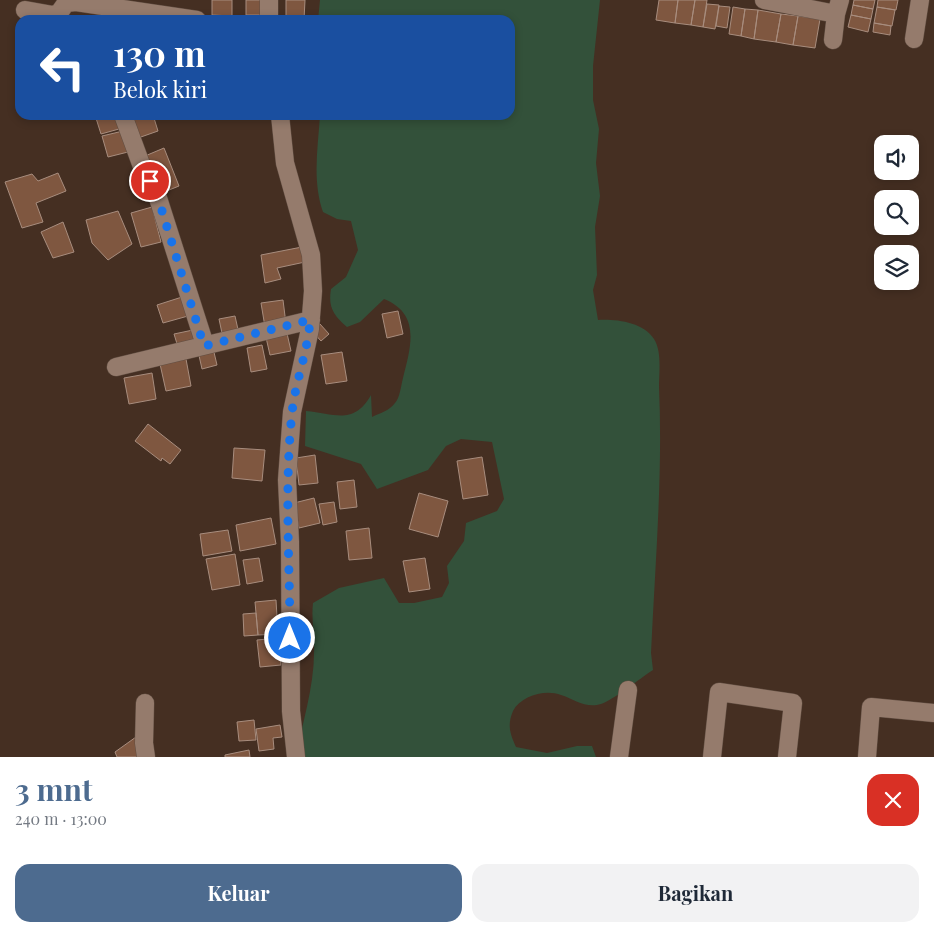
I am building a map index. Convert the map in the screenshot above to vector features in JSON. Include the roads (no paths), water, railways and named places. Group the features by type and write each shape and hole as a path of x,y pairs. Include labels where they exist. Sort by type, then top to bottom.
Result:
{"street":[{"path":"269,0 269,15"},
{"path":"764,0 838,7 833,40"},
{"path":"914,39 920,0"},
{"path":"25,10 53,15 59,13 66,4 76,2 163,15"},
{"path":"125,120 141,164 158,198 204,346"},
{"path":"281,120 285,163 311,256 313,291 310,320 292,412 287,480 290,542 291,711 296,757"},
{"path":"116,367 310,320"},
{"path":"619,757 628,690"},
{"path":"712,757 719,692 793,703 787,757"},
{"path":"145,703 144,743 146,757"},
{"path":"867,757 872,707 934,713"}]}
